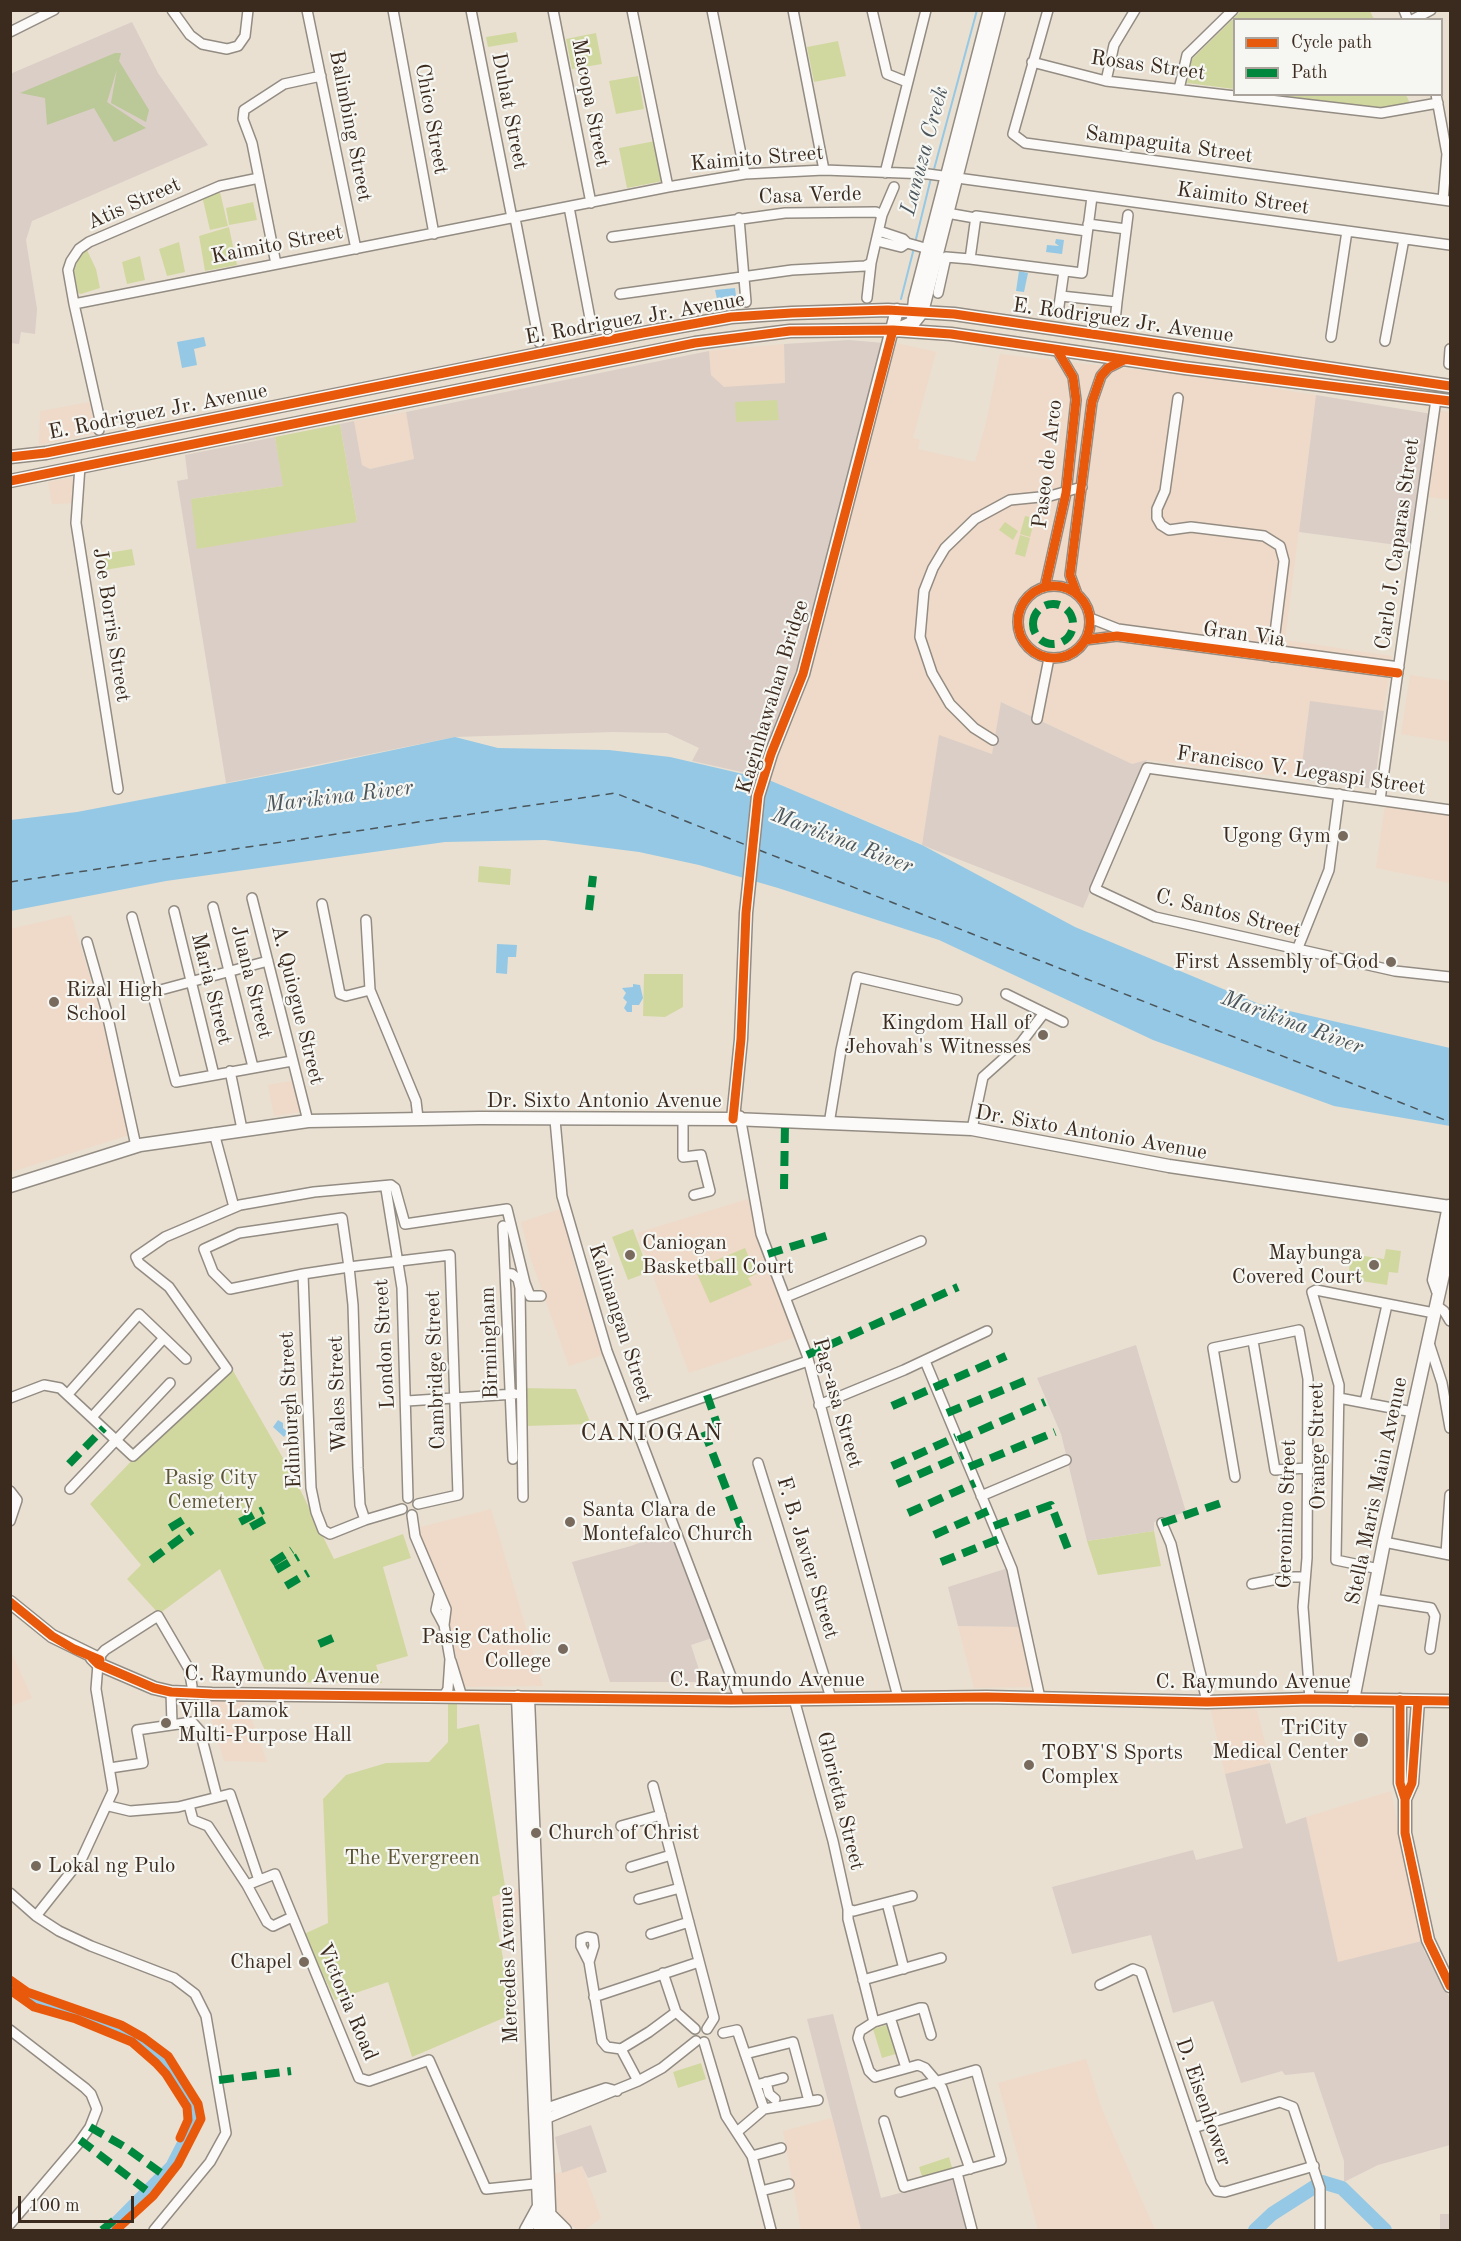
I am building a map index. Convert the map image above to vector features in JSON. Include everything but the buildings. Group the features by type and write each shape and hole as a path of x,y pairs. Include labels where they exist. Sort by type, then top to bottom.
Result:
{"main road":[{"path":"926,332 916,315 942,176 990,10"},
{"path":"929,249 947,213 942,176 999,10"},
{"name":"E. Rodriguez Jr. Avenue","path":"10,457 46,453 100,436 731,316 897,310 916,315 1149,343 1448,386"},
{"name":"Kaginhawahan Bridge","path":"737,1120 746,913 758,796 771,754 803,674 897,310"},
{"path":"893,330 916,315"},
{"name":"E. Rodriguez Jr. Avenue","path":"10,481 731,336 790,331 926,332 1124,360 1443,400"},
{"path":"1146,362 1149,343"},
{"path":"1443,400 1448,386"},
{"path":"10,463 46,453"},
{"name":"Dr. Sixto Antonio Avenue","path":"10,1186 136,1146 308,1121 418,1118 683,1119 972,1130 1169,1166 1450,1206"},
{"name":"Stella Maris Main Avenue","path":"1438,1291 1434,1280 1450,1206"},
{"name":"Stella Maris Main Avenue","path":"1353,1700 1384,1542 1429,1343 1438,1291 1444,1281 1450,1244"},
{"name":"C. Raymundo Avenue","path":"10,1602 52,1636 96,1660 171,1692 740,1700 898,1697 1207,1702 1310,1699 1450,1701"},
{"name":"C. Raymundo Avenue","path":"96,1660 157,1681 212,1688 217,1692"},
{"name":"Mercedes Avenue","path":"523,1698 545,2114 542,2183"},
{"name":"Mercedes Avenue","path":"523,1698 543,2210 540,2230"},
{"path":"1400,1700 1400,1784 1405,1799 1405,1833 1428,1940 1450,1986"},
{"path":"1405,1799 1412,1783 1418,1701"},
{"path":"526,2230 543,2210 565,2230"},
{"name":"Mercedes Avenue","path":"543,2210 550,2230"}],"street":[{"path":"10,32 54,10"},
{"path":"172,10 190,35 202,44 227,49 238,46 245,36 248,10"},
{"name":"Balimbing Street","path":"307,10 356,249"},
{"name":"Chico Street","path":"393,10 434,234"},
{"name":"Duhat Street","path":"471,10 539,342"},
{"name":"Macopa Street","path":"553,10 591,202"},
{"path":"632,10 668,187"},
{"path":"712,10 746,174"},
{"path":"793,10 825,170"},
{"path":"873,10 887,74 907,82"},
{"path":"885,173 926,10"},
{"name":"Sampaguita Street","path":"1048,10 1013,134 1025,143 1447,201"},
{"path":"1106,81 1114,45 1135,10"},
{"path":"1179,89 1187,54 1233,10"},
{"path":"1414,18 1431,10"},
{"name":"Rosas Street","path":"1032,62 1106,81 1233,95"},
{"path":"276,264 252,143 244,125 244,110 284,84 321,76"},
{"name":"Rosas Street","path":"1238,96 1381,113 1437,99"},
{"path":"1437,99 1447,154 1447,201"},
{"name":"Kaimito Street","path":"74,304 668,187 746,174 825,170 942,176 1450,245"},
{"name":"Atis Street","path":"100,436 100,420 95,408 68,270 80,249 220,186 259,178"},
{"name":"Casa Verde","path":"867,298 871,263 882,215 894,187"},
{"path":"939,293 946,257 1082,273 1092,197"},
{"path":"569,207 592,329"},
{"name":"Casa Verde","path":"612,237 785,213 876,212 882,215"},
{"path":"947,213 975,218 978,216 1126,229"},
{"path":"1115,321 1128,215"},
{"name":"Casa Verde","path":"739,218 746,302"},
{"path":"970,259 975,218"},
{"path":"1331,337 1347,231"},
{"path":"878,236 901,246 908,244 929,249"},
{"path":"1385,341 1404,239"},
{"path":"620,294 744,276 865,266 871,263"},
{"path":"1058,313 1064,271"},
{"path":"1061,296 1117,302"},
{"path":"1449,364 1450,349"},
{"name":"Paseo de Arco","path":"1045,587 1066,492 1076,400 1073,377 1056,350"},
{"name":"Paseo de Arco","path":"1077,594 1070,575 1092,402 1101,376 1108,368 1124,360"},
{"path":"1178,398 1165,491 1157,510 1159,521 1166,529 1173,531 1191,527 1264,536 1276,542 1284,561 1273,653"},
{"path":"1076,400 1092,402"},
{"name":"Carlo J. Caparas Street","path":"1380,800 1398,670 1443,400"},
{"name":"Joe Borris Street","path":"80,466 76,523 78,543 91,602 118,789"},
{"path":"993,740 966,722 950,704 932,673 920,637 924,591 933,568 945,548 975,519 1010,500 1066,492 1082,487"},
{"path":"1045,587 1062,587 1077,594 1090,618 1085,640 1070,654 1049,658 1037,654 1026,646 1018,628 1018,614 1023,602 1033,592 1045,587"},
{"name":"Gran Via","path":"1090,618 1118,628 1398,670"},
{"name":"Gran Via","path":"1085,640 1117,636 1273,653"},
{"path":"1037,719 1049,658"},
{"name":"Francisco V. Legaspi Street","path":"1147,768 1450,810"},
{"name":"C. Santos Street","path":"1147,768 1095,889 1155,917 1395,971 1450,977"},
{"path":"1297,950 1329,866 1338,794"},
{"name":"A. Quiogue Street","path":"252,898 308,1121"},
{"path":"322,904 340,994 346,996 370,990"},
{"name":"Juana Street","path":"213,906 253,1067"},
{"name":"Maria Street","path":"174,911 214,1075"},
{"path":"132,917 176,1082 292,1061"},
{"path":"366,920 370,990 416,1101 418,1118"},
{"name":"Pag-asa Street","path":"751,934 737,1120 761,1234 808,1361 898,1697"},
{"path":"87,942 127,1094 136,1146"},
{"path":"153,992 268,961"},
{"path":"829,1124 856,977 957,1000"},
{"path":"1006,994 1063,1022"},
{"path":"972,1130 982,1077 1022,1043 1044,1013"},
{"path":"230,1071 242,1129"},
{"path":"683,1119 683,1157 701,1155 710,1191 694,1195"},
{"name":"Kalinangan Street","path":"555,1120 562,1196 607,1351 740,1700"},
{"path":"214,1133 234,1207"},
{"path":"10,1398 44,1385 53,1385 68,1394 133,1456 227,1369 169,1287 136,1260 137,1254 165,1236 234,1207 314,1192 391,1185 394,1188 405,1224 505,1209 509,1211 525,1282 531,1296 541,1296"},
{"name":"London Street","path":"387,1189 398,1261 407,1401 408,1498 402,1502 402,1509"},
{"name":"Wales Street","path":"303,1274 230,1289 213,1272 204,1249 239,1233 342,1218 353,1305 359,1486 365,1520"},
{"name":"Birmingham","path":"503,1226 510,1394 517,1459"},
{"path":"786,1297 921,1241"},
{"name":"Cambridge Street","path":"398,1261 450,1255 458,1496 418,1504"},
{"path":"303,1274 398,1261"},
{"path":"505,1273 518,1278 520,1288 521,1393 517,1459 523,1497"},
{"name":"Edinburgh Street","path":"303,1274 310,1488 323,1530 330,1534 402,1509"},
{"name":"Orange Street","path":"1379,1569 1336,1560 1339,1398 1332,1357 1312,1292 1316,1290 1387,1305"},
{"path":"1365,1402 1387,1305 1444,1311 1450,1321"},
{"path":"68,1394 138,1314 186,1359"},
{"name":"Geronimo Street","path":"1253,1341 1299,1330 1308,1379 1307,1548 1303,1607 1310,1699"},
{"path":"819,1405 925,1361 987,1331"},
{"path":"92,1418 164,1338"},
{"path":"1235,1477 1214,1348 1253,1341 1275,1470 1307,1468"},
{"path":"1429,1343 1442,1383 1450,1428"},
{"path":"634,1421 808,1361"},
{"path":"925,1361 1011,1569 1040,1698"},
{"path":"70,1489 170,1383"},
{"path":"407,1401 521,1393"},
{"path":"1339,1398 1413,1412"},
{"path":"981,1496 1066,1460"},
{"name":"F. B. Javier Street","path":"758,1463 831,1698"},
{"path":"10,1491 17,1500 10,1521"},
{"path":"1384,1542 1448,1555 1450,1496"},
{"path":"408,1498 413,1498 418,1504 417,1512 412,1515"},
{"path":"402,1509 412,1515"},
{"path":"412,1515 415,1536 446,1609 444,1625 450,1659 462,1696"},
{"path":"1162,1523 1171,1544 1207,1702"},
{"path":"1252,1584 1281,1578 1304,1577"},
{"path":"439,1596 436,1610 444,1625"},
{"path":"1373,1599 1431,1608 1435,1616 1430,1649"},
{"path":"36,1916 82,1858 109,1806 113,1791 96,1689 96,1660 105,1650 158,1616 189,1669 192,1686"},
{"path":"444,1696 448,1689 450,1659"},
{"path":"171,1692 172,1723"},
{"name":"Glorietta Street","path":"794,1699 830,1830 874,2022"},
{"path":"110,1768 143,1763 137,1730 172,1723 192,1722 196,1725 210,1762 217,1797"},
{"path":"653,1786 714,2018 706,2029"},
{"path":"109,1806 130,1811 189,1805 230,1794 259,1880"},
{"path":"189,1805 193,1820 208,1826 247,1885 267,1923 273,1926 292,1917 275,1874 247,1885"},
{"path":"621,1826 661,1815"},
{"path":"631,1867 671,1855"},
{"path":"639,1899 680,1888"},
{"path":"10,1893 36,1916 91,1946 174,1978 195,1994 206,2016 226,2133 203,2171 154,2230"},
{"path":"849,1910 912,1896"},
{"path":"887,1903 904,1969"},
{"name":"Victoria Road","path":"292,1917 359,2078 369,2081 424,2061 431,2061 486,2189 542,2183"},
{"path":"651,1934 689,1922"},
{"path":"863,1980 941,1958"},
{"path":"589,1962 602,2042 607,2047 621,2049 676,2012"},
{"path":"594,1997 699,1962"},
{"name":"D. Eisenhower","path":"1100,1985 1132,1969 1141,1972 1211,2181 1221,2192 1314,2166"},
{"path":"663,1973 676,2012 695,2029"},
{"path":"931,2035 923,2008 874,2022 860,2031 858,2038 869,2071 875,2077 921,2066 944,2090 970,2169"},
{"path":"890,2017 906,2068"},
{"path":"695,2029 701,2027 706,2029"},
{"path":"695,2029 693,2035 700,2042 726,2116 752,2156 771,2230"},
{"path":"545,2114 617,2091 638,2081 709,2037 706,2029"},
{"path":"723,2033 737,2030 764,2109"},
{"path":"10,2031 86,2088 97,2109 90,2127 78,2144 10,2224"},
{"path":"737,2132 764,2109 813,2101 793,2042 745,2054"},
{"path":"621,2049 638,2081"},
{"path":"884,2121 903,2187 1002,2160 978,2072 972,2070 900,2092"},
{"path":"756,2085 783,2078"},
{"path":"766,2082 770,2094 775,2099"},
{"path":"1193,2128 1280,2102 1293,2107 1320,2188 1320,2230"},
{"path":"752,2156 781,2148"},
{"path":"957,2173 972,2230"},
{"path":"760,2191 789,2184"}],"shaded area":[{"path":"132,22 158,73 208,145 32,221 26,240 37,309 35,334 21,332 19,344 10,343 10,74"},
{"path":"849,340 884,343 801,661 755,775 692,761 699,748 667,733 613,732 455,737 226,783 177,481 188,479 185,455 275,437 284,486 191,499 357,522 340,424 354,421 362,465 370,469 414,459 406,412 709,351 711,375 724,387 785,383 784,344"},
{"path":"896,343 936,352 913,438 920,440 918,449 975,462 986,423 1000,354 1193,376 1316,395 1285,640 1392,656 1384,711 1310,702 1300,779 1147,760 1132,764 1002,702 992,754 939,736 922,844 769,780 815,656"},
{"path":"784,344 785,383 724,388 711,375 709,351"},
{"path":"1316,395 1432,414 1412,547 1299,532"},
{"path":"90,402 96,433 39,445 40,411"},
{"path":"1440,411 1450,412 1450,500 1429,497"},
{"path":"406,412 414,459 370,469 362,465 354,421"},
{"path":"72,477 75,480 75,503 52,504 48,482"},
{"path":"1410,675 1450,681 1450,742 1401,734"},
{"path":"1310,701 1384,711 1374,789 1300,779"},
{"path":"1001,702 1132,764 1147,760 1083,908 922,845 939,735 992,754"},
{"path":"1385,805 1450,813 1450,883 1376,868"},
{"name":"Rizal High School","path":"71,915 120,1076 117,1083 129,1135 11,1172 10,929"},
{"path":"296,1080 301,1112 274,1116 268,1085"},
{"path":"748,1199 796,1337 689,1373 637,1233"},
{"path":"561,1209 577,1274 606,1354 569,1366 530,1257 521,1222"},
{"path":"1136,1345 1186,1512 1154,1522 1154,1531 1087,1541 1061,1434 1037,1378"},
{"path":"491,1509 543,1686 463,1687 450,1627 450,1608 417,1528"},
{"path":"673,1530 712,1638 691,1645 703,1682 610,1682 572,1562 631,1546"},
{"path":"1008,1568 1022,1627 958,1626 948,1587"},
{"path":"958,1626 1022,1627 1035,1687 974,1688"},
{"path":"10,1649 32,1698 11,1706 10,1706"},
{"path":"205,1697 245,1701 267,1762 224,1761"},
{"path":"1210,1707 1257,1710 1270,1763 1225,1774"},
{"path":"1270,1763 1286,1824 1306,1817 1338,1962 1422,1941 1424,1951 1450,1998 1450,2145 1378,2165 1344,2182 1344,2161 1314,2072 1285,2075 1282,2071 1241,2083 1213,2001 1173,2013 1151,1935 1072,1954 1052,1887 1193,1850 1196,1860 1243,1848 1225,1774"},
{"path":"1391,1791 1422,1941 1338,1963 1306,1817"},
{"path":"521,1888 523,1911 497,1919 492,1897"},
{"path":"833,2014 881,2198 956,2178 971,2230 861,2230 807,2019"},
{"path":"1086,2059 1102,2109 1155,2230 1038,2230 998,2083"},
{"path":"832,2118 861,2230 801,2230 783,2131"},
{"path":"591,2125 607,2172 588,2178 582,2166 562,2173 555,2137"},
{"path":"582,2166 601,2218 585,2230 579,2230 567,2223 557,2211 554,2174"},
{"path":"1440,2214 1450,2214 1450,2230 1440,2230"}],"green space":[{"path":"1241,11 1370,11 1374,18 1234,18"},
{"path":"1233,19 1233,89 1187,83 1192,59"},
{"path":"516,32 518,42 488,47 486,37"},
{"path":"596,33 602,64 572,69 566,39"},
{"path":"838,41 846,76 814,82 807,47"},
{"path":"115,53 121,53 119,61 149,110 146,122 111,103 117,69 107,102 146,128 114,142 94,108 47,125 45,98 20,93"},
{"path":"638,76 644,109 616,114 609,81"},
{"path":"1284,96 1406,96 1410,103 1382,108"},
{"path":"655,141 663,181 627,188 619,148"},
{"path":"220,192 228,226 210,230 202,196"},
{"path":"253,202 257,220 229,225 226,208"},
{"path":"229,227 237,265 205,271 199,236"},
{"path":"179,242 185,272 167,276 159,249"},
{"path":"87,250 96,269 100,288 81,294 78,293 74,271 80,255"},
{"path":"140,256 145,280 127,284 122,262"},
{"path":"777,400 779,420 736,422 735,402"},
{"path":"340,424 357,522 197,549 191,499 283,486 275,437"},
{"path":"1025,516 1035,518 1030,537 1020,534"},
{"path":"1005,522 1018,531 1013,540 999,530"},
{"path":"1020,535 1030,538 1025,557 1015,554"},
{"path":"132,549 135,565 105,570 102,554"},
{"path":"479,866 511,869 510,885 478,882"},
{"path":"644,974 683,974 683,1007 665,1017 643,1016"},
{"name":"Caniogan Basketball Court","path":"633,1229 649,1272 628,1280 612,1237"},
{"path":"745,1248 756,1274 748,1278 752,1285 710,1303 695,1269"},
{"name":"Maybunga Covered Court","path":"1386,1249 1401,1251 1398,1273 1389,1272 1387,1285 1348,1279 1351,1254 1384,1259"},
{"name":"Pasig City Cemetery","path":"232,1369 295,1479 334,1559 403,1534 411,1558 383,1567 408,1656 376,1665 382,1683 270,1682 220,1569 159,1614 127,1579 141,1565 90,1504 167,1424"},
{"path":"522,1388 576,1389 591,1424 526,1426"},
{"path":"1154,1531 1161,1566 1098,1575 1087,1541"},
{"name":"The Evergreen","path":"448,1704 457,1704 457,1729 479,1724 506,1892 492,1897 513,2014 412,2057 388,1982 335,2000 304,1934 328,1923 323,1799 346,1775 386,1763 429,1762 448,1742"},
{"path":"890,2024 899,2053 882,2058 873,2029"},
{"path":"701,2063 706,2079 678,2088 673,2072"},
{"path":"949,2157 953,2171 923,2180 919,2167"}],"water":[{"path":"1056,239 1064,240 1062,254 1046,252 1047,245 1059,246 1055,243"},
{"path":"1019,271 1028,273 1024,292 1016,291"},
{"path":"735,288 736,296 717,299 715,290"},
{"path":"204,337 206,346 194,349 197,365 182,368 177,342"},
{"name":"Marikina River","path":"455,737 498,748 609,750 670,757 769,780 922,845 1075,927 1259,1004 1450,1048 1450,1126 1334,1106 1153,1040 939,940 778,888 699,865 639,852 545,840 445,842 166,881 11,911 11,820 77,812"},
{"path":"497,944 517,945 516,957 508,957 507,974 496,973"},
{"path":"633,984 640,985 643,998 639,1005 632,1005 632,1012 627,1012 624,1008 627,1002 623,998 626,993 622,988 633,987"},
{"path":"278,1420 283,1423 283,1428 288,1432 284,1437 273,1427"}],"waterway":[{"name":"Lanuza Creek","path":"933,173 977,10"},
{"name":"Lanuza Creek","path":"915,243 931,178"},
{"name":"Lanuza Creek","path":"901,299 914,248"},
{"path":"10,1985 32,1999 131,2036 164,2061 193,2102 193,2126 172,2167 110,2230"},
{"path":"1255,2230 1272,2214 1322,2182 1342,2188 1385,2230"}],"ferry route":[{"path":"10,882 615,793 746,845"},
{"path":"759,850 1450,1122"}],"marked path":[{"path":"1053,604 1061,605 1067,610 1072,616 1073,624 1072,632 1067,638 1061,643 1053,644 1045,643 1039,638 1034,632 1033,624 1034,616 1039,610 1045,605 1053,604"},
{"path":"589,910 593,876"},
{"path":"784,1189 785,1123"},
{"path":"768,1254 829,1235"},
{"path":"807,1355 958,1287"},
{"path":"892,1406 1006,1356"},
{"path":"947,1413 1027,1380"},
{"path":"707,1395 717,1424 704,1431 744,1535"},
{"path":"958,1440 1045,1402"},
{"path":"69,1464 104,1428"},
{"path":"969,1467 1055,1432"},
{"path":"892,1466 956,1437"},
{"path":"897,1484 963,1455"},
{"path":"908,1513 975,1483"},
{"path":"1162,1523 1221,1503"},
{"path":"994,1526 1051,1505 1068,1549"},
{"path":"240,1522 263,1510"},
{"path":"934,1535 988,1511"},
{"path":"251,1527 269,1517"},
{"path":"170,1528 183,1520"},
{"path":"151,1560 192,1530"},
{"path":"941,1562 999,1539"},
{"path":"272,1563 292,1550"},
{"path":"276,1570 298,1557"},
{"path":"286,1586 308,1573"},
{"path":"319,1644 335,1637"},
{"path":"219,2080 291,2071"},
{"path":"90,2127 125,2147 161,2173"},
{"path":"80,2140 146,2190"},
{"path":"102,2230 118,2217"}],"cycle path":[{"path":"10,457 46,453 643,333 731,317 792,313 888,310 954,314 1450,386"},
{"path":"10,481 695,343 790,331 893,330 951,334 1185,368 1450,401"},
{"path":"733,1119 741,1039 746,913 758,796 771,754 803,674 893,330"},
{"path":"1045,587 1066,493 1076,400 1073,377 1057,350"},
{"path":"1077,594 1070,575 1092,402 1101,376 1108,368 1124,360"},
{"path":"1047,586 1061,586 1080,596 1090,615 1090,622 1090,629 1080,648 1061,658 1047,658 1028,648 1018,629 1018,615 1028,596 1047,586"},
{"path":"1085,640 1117,636 1398,673"},
{"path":"10,1602 52,1636 100,1660"},
{"path":"92,1658 98,1664 154,1688 171,1692 212,1694 731,1700 987,1697 1207,1702 1310,1699 1450,1701"},
{"path":"1400,1700 1400,1783 1405,1799 1405,1833 1428,1940 1450,1986"},
{"path":"1405,1799 1412,1783 1418,1701"},
{"path":"10,1980 27,1992 121,2025 144,2038 168,2056 198,2104 201,2119 178,2164 153,2196 116,2230"},
{"path":"13,1992 34,2007 76,2019 132,2042 166,2074 187,2107 188,2120 180,2138"}],"place":[{"name":"Ugong Gym","path":"1343,836"},
{"name":"First Assembly of God","path":"1391,962"},
{"name":"Rizal High School","path":"54,1002"},
{"name":"Kingdom Hall of Jehovah's Witnesses","path":"1043,1035"},
{"name":"Caniogan Basketball Court","path":"630,1255"},
{"name":"Maybunga Covered Court","path":"1374,1265"},
{"name":"Santa Clara de Montefalco Church","path":"570,1522"},
{"name":"Pasig Catholic College","path":"563,1649"},
{"name":"Villa Lamok Multi-Purpose Hall","path":"166,1723"},
{"name":"TriCity Medical Center","path":"1361,1740"},
{"name":"TOBY'S Sports Complex","path":"1029,1765"},
{"name":"Church of Christ","path":"536,1833"},
{"name":"Lokal ng Pulo","path":"36,1866"},
{"name":"Chapel","path":"304,1962"}],"district":[{"name":"CANIOGAN","path":"652,1434"}]}
